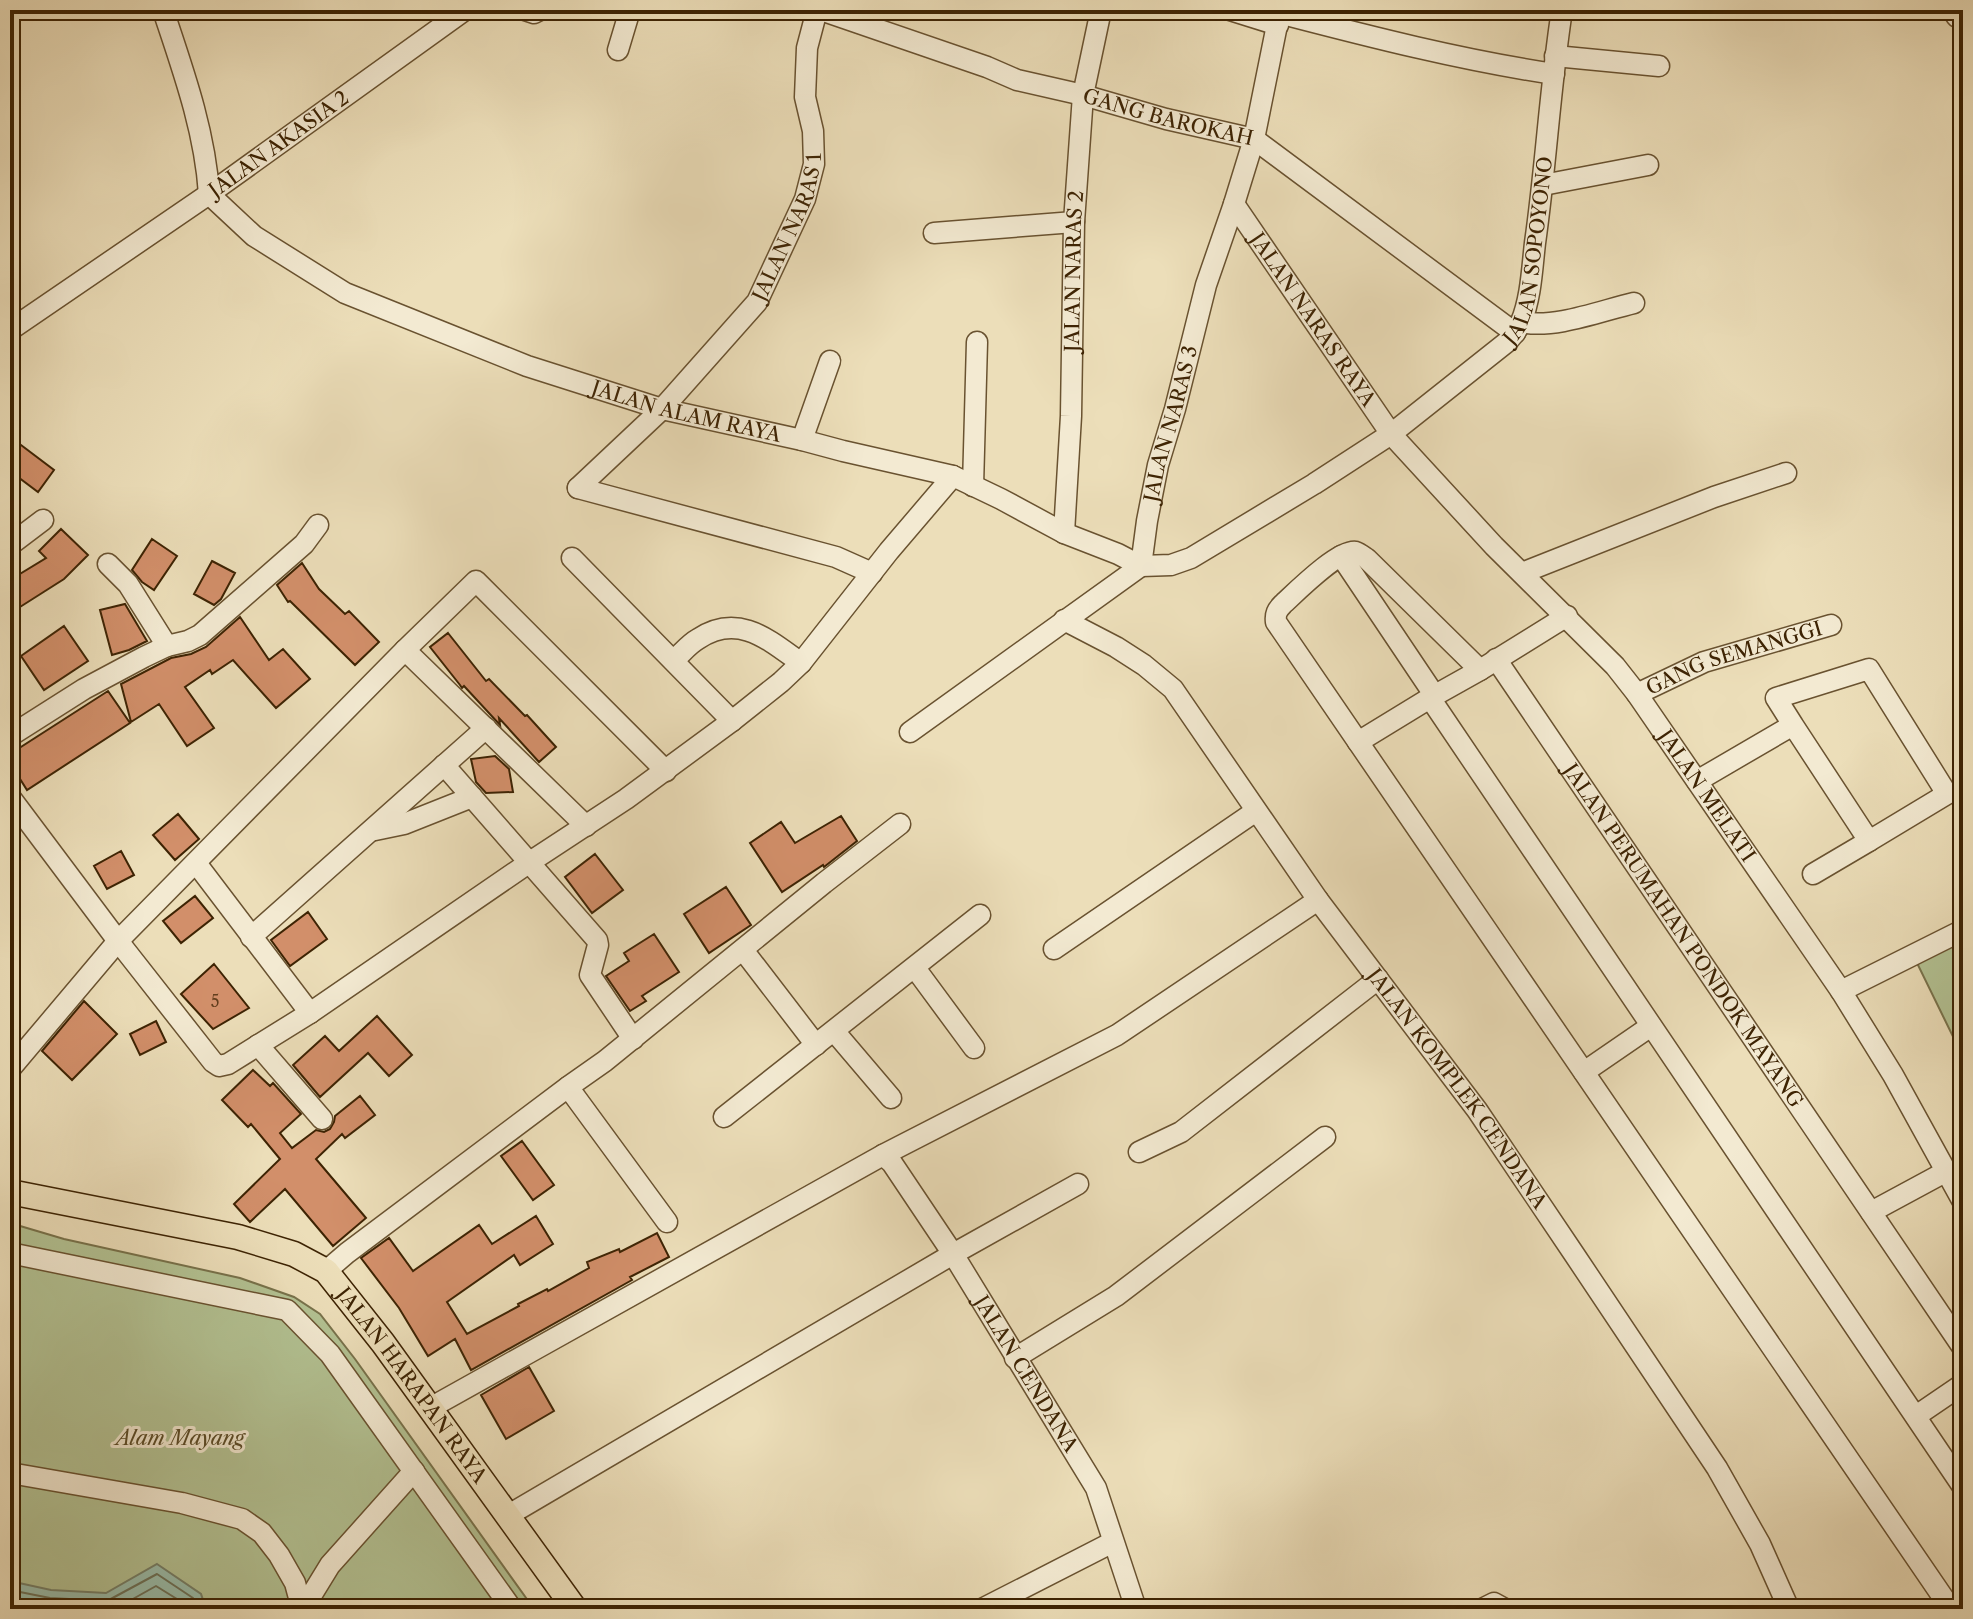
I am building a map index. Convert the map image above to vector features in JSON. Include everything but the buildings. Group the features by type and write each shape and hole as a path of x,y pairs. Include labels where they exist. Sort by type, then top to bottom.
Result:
{"main road":[{"name":"JALAN HARAPAN RAYA","path":"10,1192 238,1237 294,1254 326,1271 383,1343 575,1609"}],"street":[{"name":"JALAN AKASIA 2","path":"163,10 198,123 209,194"},
{"name":"JALAN AKASIA 2","path":"209,194 465,10"},
{"path":"525,10 534,13 540,10"},
{"path":"618,50 630,10"},
{"name":"GANG BAROKAH","path":"819,10 1017,80 1254,139 1518,327"},
{"name":"JALAN NARAS 1","path":"819,10 807,48 805,97 813,131 814,164 805,199 757,302 662,409 578,488 836,557 872,573"},
{"name":"JALAN NARAS 2","path":"1064,533 1071,416 1074,222 1083,95 1101,10"},
{"path":"1230,10 1279,16 1503,66 1659,66"},
{"name":"JALAN SOPOYONO","path":"1391,434 1507,342 1518,327 1528,299 1562,10"},
{"path":"1952,10 1963,19"},
{"name":"JALAN NARAS 3","path":"1141,566 1158,465 1206,285 1254,139 1279,16"},
{"path":"1543,185 1648,165"},
{"path":"10,330 209,194"},
{"name":"JALAN ALAM RAYA","path":"209,194 254,236 345,293 527,366 662,409 953,476 1064,533 1141,566"},
{"name":"JALAN NARAS RAYA","path":"1234,204 1391,434"},
{"path":"934,233 1074,222"},
{"path":"1518,327 1559,322 1634,303"},
{"path":"973,486 977,342"},
{"path":"802,440 830,361"},
{"path":"910,732 1141,566 1171,565 1191,558 1391,434"},
{"name":"JALAN MELATI","path":"1391,434 1494,546 1615,666 1637,694 1841,991 1893,1075 1963,1202"},
{"path":"1522,573 1714,497 1786,473"},
{"path":"10,797 118,941 217,1065 228,1064 310,1013 586,826 732,721 801,663 953,476"},
{"path":"10,545 43,520"},
{"path":"10,736 84,689 167,646 188,641 212,627 304,544 318,525"},
{"name":"JALAN PERUMAHAN PONDOK MAYANG","path":"1341,556 1356,552 1367,559 1488,664 1963,1348"},
{"path":"1951,1609 1276,622 1277,610 1341,556 1651,1026 1963,1487"},
{"path":"572,558 732,721"},
{"path":"108,564 128,584 167,646"},
{"path":"10,1069 118,941 476,581 666,771"},
{"path":"1358,742 1567,616"},
{"name":"JALAN KOMPLEK CENDANA","path":"1064,620 1116,647 1173,689 1318,900 1477,1110 1717,1468 1760,1544 1789,1609"},
{"name":"GANG SEMANGGI","path":"1637,694 1704,662 1831,625"},
{"path":"674,660 698,638 735,628 754,632 801,663"},
{"path":"405,650 586,826"},
{"path":"1813,874 1869,841 1947,794 1869,669 1776,698 1869,841"},
{"path":"1697,781 1793,725"},
{"path":"251,937 486,728"},
{"path":"444,765 597,940 590,975 633,1039"},
{"path":"371,831 404,824 472,797"},
{"path":"1054,949 1256,811"},
{"path":"326,1271 605,1061 900,824"},
{"path":"196,863 310,1013"},
{"path":"430,1408 883,1155 1117,1035 1318,900"},
{"path":"724,1117 980,915"},
{"path":"1841,991 1963,930"},
{"path":"743,950 816,1045"},
{"path":"915,968 974,1048"},
{"path":"1139,1152 1181,1132 1378,979"},
{"path":"1584,1072 1651,1026"},
{"path":"834,1031 891,1098"},
{"path":"258,1045 322,1119"},
{"path":"568,1087 667,1222"},
{"path":"1015,1358 1116,1296 1325,1137"},
{"name":"JALAN CENDANA","path":"883,1155 892,1163 953,1254 1096,1488 1136,1609"},
{"path":"1871,1212 1947,1171"},
{"path":"507,1516 1078,1184"},
{"path":"10,1253 287,1310 330,1354 512,1609"},
{"path":"1916,1416 1963,1384"},
{"path":"302,1609 330,1565 414,1471"},
{"path":"10,1473 182,1503 242,1519 262,1533 279,1555 295,1583 302,1609"},
{"path":"982,1609 1113,1542"},
{"path":"1482,1609 1494,1603 1505,1609"}],"green space":[{"path":"1963,941 1963,1057 1917,963"},
{"name":"Alam Mayang","path":"10,1223 64,1239 240,1278 294,1297 320,1314 534,1609 10,1609"}],"water":[{"path":"157,1564 201,1594 206,1609 10,1609 10,1581 51,1590 106,1593"}]}
